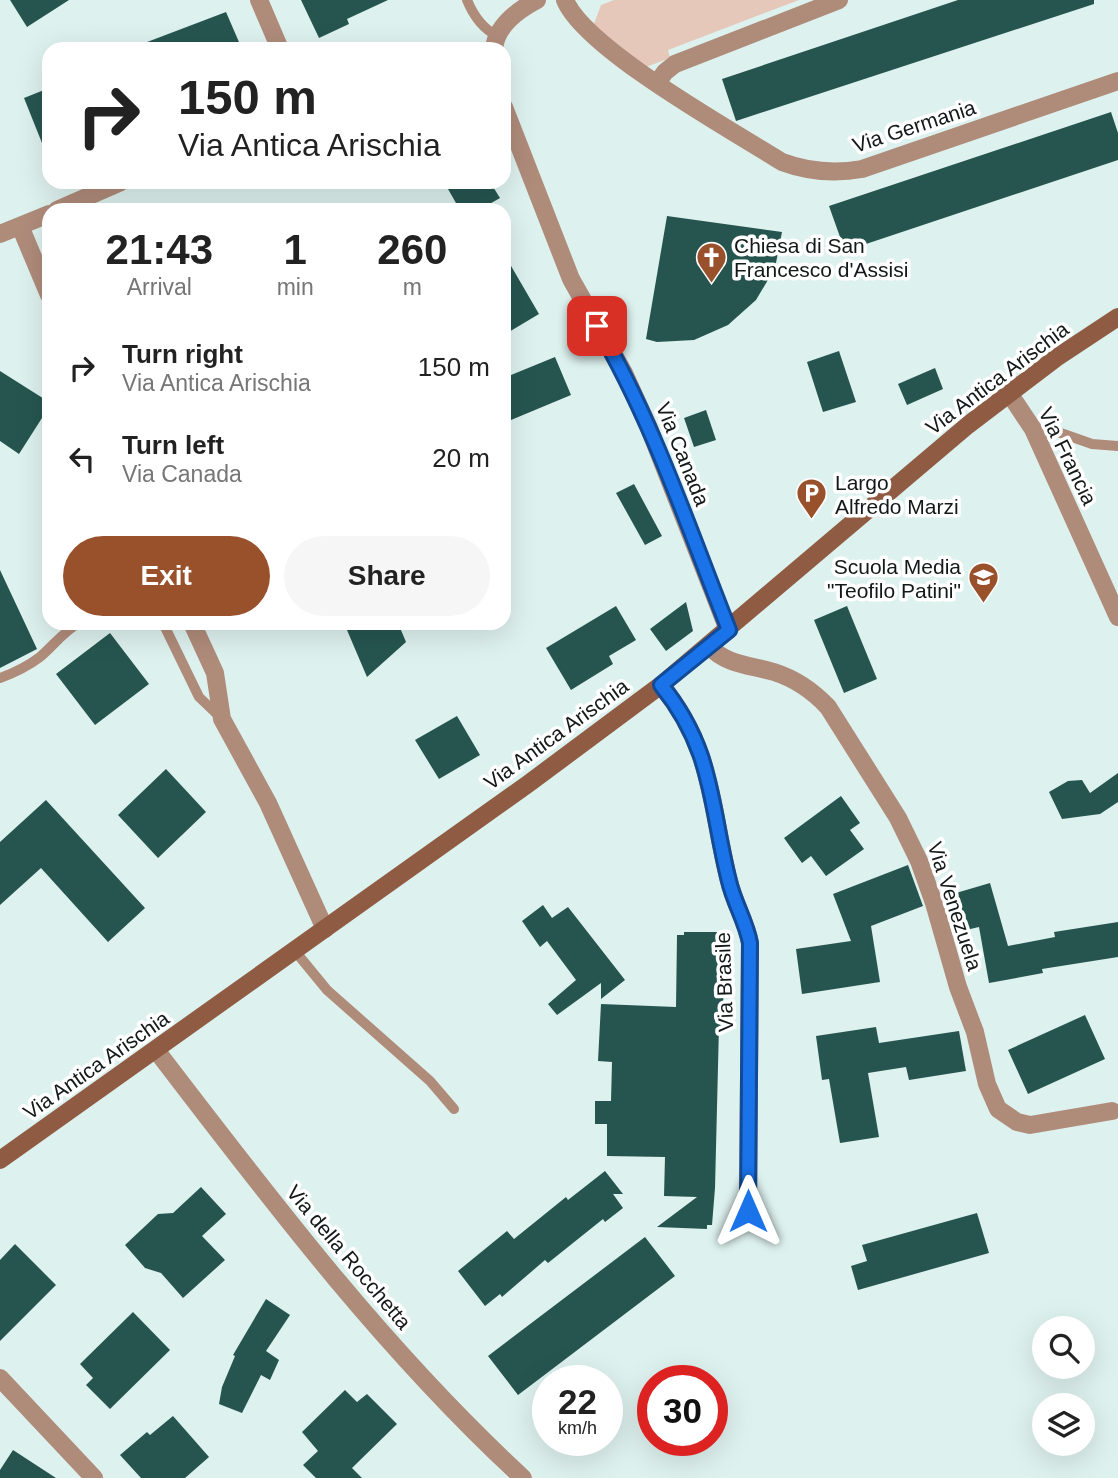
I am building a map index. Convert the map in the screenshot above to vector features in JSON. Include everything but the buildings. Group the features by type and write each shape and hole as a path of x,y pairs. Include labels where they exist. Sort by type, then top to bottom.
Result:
{"main road":[{"name":"Via Antica Arischia","path":"0,1160 295,951 661,685 1009,393 1118,317"}],"street":[{"path":"259,0 277,42"},
{"path":"495,42 519,11 537,0"},
{"name":"Via Germania","path":"565,0 582,24 657,83 782,162 800,168 841,173 862,169 1118,81"},
{"path":"657,83 675,64 839,0"},
{"name":"Via Canada","path":"511,125 571,279 624,373 649,428 729,630"},
{"path":"73,203 105,189"},
{"path":"0,234 42,217"},
{"path":"20,226 42,278"},
{"name":"Via Francia","path":"1009,393 1037,437 1118,617"},
{"path":"195,630 215,673 222,719 273,814 325,929"},
{"name":"Via Venezuela","path":"709,646 732,662 774,672 796,680 813,691 828,707 898,818 919,861 934,903 958,987 975,1032 987,1084 998,1110 1007,1118 1030,1125 1112,1111"},
{"name":"Via Brasile","path":"661,685 685,717 702,757 729,883 747,927 750,943 748,1211"},
{"name":"Via della Rocchetta","path":"156,1050 264,1191 371,1320 421,1377 523,1478"},
{"path":"0,1378 94,1478"}],"lane":[{"path":"467,0 477,19 495,42"},
{"path":"1037,437 1058,432 1092,444 1118,446"},
{"path":"0,678 39,657 67,630"},
{"path":"166,630 199,697 222,719"},
{"path":"295,951 327,990 430,1081 454,1110"}],"shaded area":[{"path":"614,0 799,0 668,50 670,58 646,67 591,32 601,5"}],"place":[{"name":"Chiesa di San Francesco d'Assisi","path":"711,284"},
{"name":"Largo Alfredo Marzi","path":"812,521"},
{"name":"Scuola Media \"Teofilo Patini\"","path":"984,605"}],"route":[{"path":"597,326 624,373 649,428 729,630 661,685 685,717 702,757 729,883 747,927 750,943 748,1211"}]}
